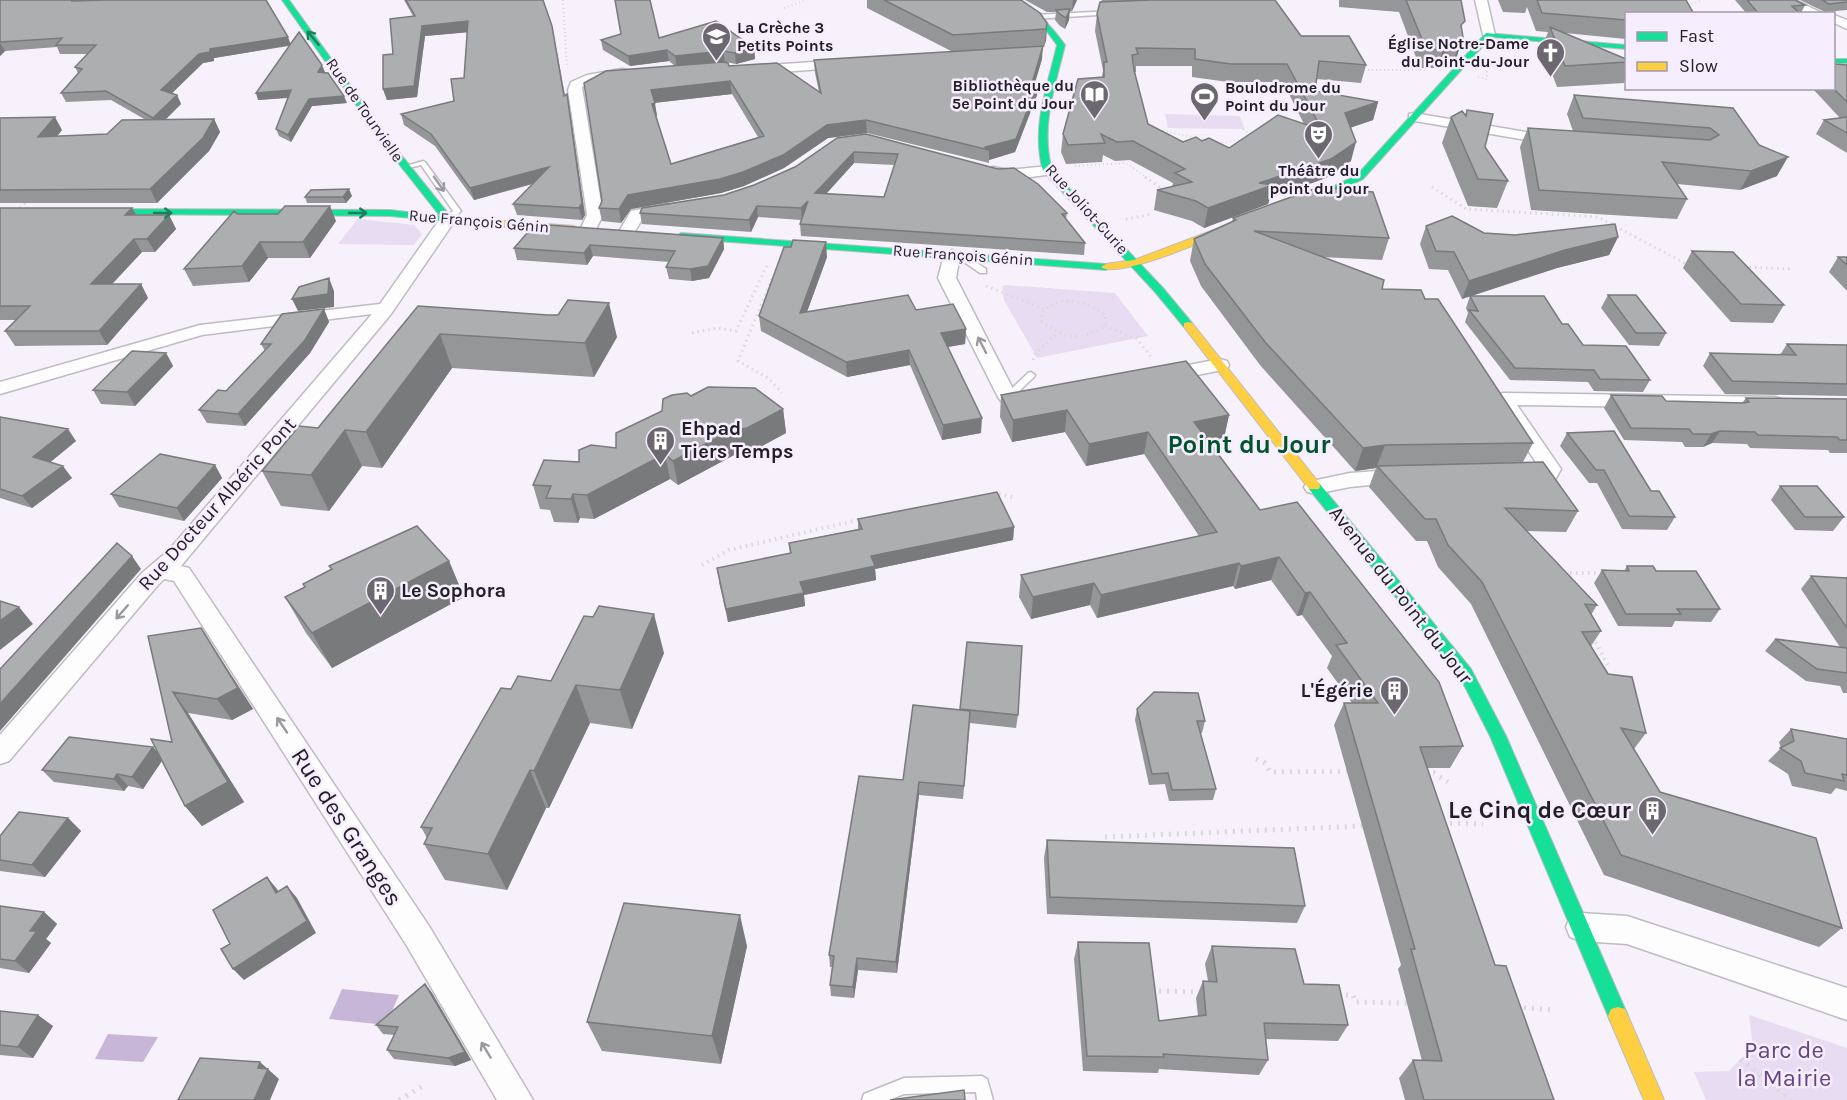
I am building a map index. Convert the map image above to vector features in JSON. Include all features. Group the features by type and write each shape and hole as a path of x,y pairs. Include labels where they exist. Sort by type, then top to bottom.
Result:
{"main road":[{"name":"Rue de Tourvielle","path":"285,0 405,167 448,219"},
{"name":"Rue Joliot-Curie","path":"1009,0 1035,17 1059,39 1053,52 1042,135 1041,154 1048,171 1136,263"},
{"path":"1278,209 1327,193 1360,177 1390,147 1414,117 1489,35 1625,47"},
{"name":"Rue François Génin","path":"82,212 390,213 448,219 610,226"},
{"name":"Rue François Génin","path":"662,235 1106,267 1136,263 1246,221"},
{"name":"Avenue du Point du Jour","path":"1136,263 1466,673 1498,736 1654,1100"}],"street":[{"path":"1481,0 1489,35"},
{"path":"1785,0 1813,12"},
{"path":"741,71 857,63"},
{"path":"639,73 592,78 576,85 610,226 637,214 681,207"},
{"path":"1414,117 1575,143"},
{"path":"975,167 1009,175 1048,171"},
{"name":"Rue Docteur Albéric Pont","path":"0,753 150,579 163,571 385,310 448,219"},
{"path":"960,255 947,278 1008,397 1051,396"},
{"path":"0,388 200,330 371,309 385,310"},
{"path":"1143,381 1220,365"},
{"path":"1501,476 1548,476 1551,469 1503,399 1788,403"},
{"path":"1315,487 1376,477 1422,476"},
{"name":"Rue des Granges","path":"163,571 182,574 418,936 516,1100"},
{"path":"1581,927 1627,930 1847,1004"}],"lane":[{"path":"1035,17 1114,13"},
{"path":"960,255 982,271"},
{"path":"1008,397 1031,375"},
{"path":"870,1100 904,1086 982,1084 985,1100"}],"path":[{"path":"563,0 568,74 576,85"},
{"path":"784,8 807,0"},
{"path":"1681,12 1686,7 1702,0"},
{"path":"1468,76 1487,79 1486,67 1522,55 1532,56"},
{"path":"1514,56 1524,58"},
{"path":"1354,70 1434,70"},
{"path":"1154,129 1218,144 1228,149"},
{"path":"1218,144 1247,138 1248,133 1243,129"},
{"path":"1076,166 1126,163 1170,194"},
{"path":"1432,187 1466,209 1598,217 1688,265 1699,266"},
{"path":"20,208 31,198"},
{"path":"1122,220 1152,214"},
{"path":"692,333 717,328 736,331 769,261"},
{"path":"1733,267 1790,269"},
{"path":"775,274 738,361 768,378 782,393"},
{"path":"981,287 986,286 1044,309 1061,301 1079,301 1095,306 1105,315 1105,326"},
{"path":"1044,309 1041,321 1056,334 1074,337 1093,335 1105,326"},
{"path":"1105,326 1137,339 1150,358 1156,357"},
{"path":"1031,375 1035,354 1056,334"},
{"path":"981,495 993,493 1012,497"},
{"path":"702,565 729,549 868,518"},
{"path":"1556,575 1572,571 1607,574"},
{"path":"1591,675 1608,666 1592,635"},
{"path":"1256,759 1265,763 1270,772 1358,771"},
{"path":"1417,773 1434,773 1448,782"},
{"path":"1438,822 1483,824"},
{"path":"1105,837 1362,826"},
{"path":"1159,991 1209,993"},
{"path":"1333,995 1353,995 1355,1002 1407,1003"},
{"path":"1509,1006 1554,1010"},
{"path":"1741,1059 1791,1100"},
{"path":"399,1100 423,1086"},
{"path":"1780,1090 1784,1100"}],"green space":[{"name":"Boulodrome du Point du Jour","path":"1165,114 1240,116 1245,129 1168,128"},
{"path":"358,219 414,225 422,234 414,245 338,244"},
{"path":"1002,286 1115,293 1148,336 1037,358 1004,300"},
{"name":"Parc de la Mairie","path":"1749,1015 1847,1048 1847,1100 1706,1100 1694,1072 1729,1071 1753,1046"}],"shaded area":[{"path":"342,989 399,995 386,1025 329,1019"},
{"path":"108,1034 158,1037 143,1062 95,1059"}],"building":[{"path":"0,0 266,0 288,37 210,49 210,52 199,54 161,90 177,95 153,118 106,91 61,93 82,69 75,67 96,45 56,45 62,38 0,42"},
{"path":"406,0 543,0 552,26 564,96 567,94 582,203 579,208 513,204 549,167 470,188 431,134 401,114 454,101 451,79 464,78 468,21 422,26 414,86 383,89 383,55 393,54 390,19 415,16"},
{"path":"615,0 650,0 659,38 716,21 754,48 735,53 723,51 675,56 667,50 628,56 601,40 621,34"},
{"path":"884,0 1021,0 1040,13 1047,23 1046,29 953,35"},
{"path":"1275,0 1301,36 1349,36 1366,65 1319,61 1315,91 1378,102 1345,113 1356,142 1331,159 1259,183 1273,185 1208,208 1196,201 1157,190 1192,182 1175,173 1185,169 1133,141 1117,142 1101,134 1105,143 1068,145 1063,134 1078,79 1104,77 1104,62 1107,62 1097,14 1100,2","holes":["1136,48 1195,49 1195,59 1231,64 1287,64 1322,130 1278,115 1229,148 1209,138 1202,141 1196,137 1183,142 1148,124 1134,70 1132,55 1138,54"]},
{"path":"1406,0 1461,0 1465,21 1461,25 1463,37 1460,41 1452,41 1443,50 1426,49"},
{"path":"1537,0 1686,0 1693,12 1625,12 1625,20 1542,13"},
{"path":"1747,0 1795,0 1805,5 1792,6 1798,12 1757,12"},
{"path":"1822,0 1847,0 1847,2 1829,4"},
{"path":"1070,9 1066,18 1056,10"},
{"path":"1550,27 1625,59 1625,62 1565,66"},
{"path":"299,32 322,65 318,72 328,73 344,96 309,99 288,135 276,129 291,90 256,93"},
{"path":"1043,46 1032,83 1038,83 1016,139 985,147 989,150 866,120 827,125 783,155 743,172 720,179 628,195 619,209 599,208 602,201 584,83 606,71 723,62 728,63 729,66 777,63 821,93 814,60","holes":["730,81 764,136 671,164 652,104 655,103 651,90"]},
{"path":"1835,64 1847,65 1847,102 1835,90"},
{"path":"1574,95 1733,108 1759,145 1788,157 1751,171 1662,162 1687,199 1539,190 1528,128 1710,140 1719,135 1710,128 1583,118"},
{"path":"1467,110 1493,114 1485,147 1508,181 1478,179 1451,117 1462,111 1466,116"},
{"path":"55,117 38,137 107,134 122,120 214,119 203,138 150,189 0,190 0,118"},
{"path":"1847,117 1847,133 1824,120"},
{"path":"866,134 998,169 1014,168 1038,184 1067,213 1062,214 1085,243 800,224 808,201 801,208 757,206 749,220 640,213 642,208 724,195 754,185 795,167 837,138","holes":["854,152 898,154 884,197 815,193"]},
{"path":"1319,187 1373,192 1389,238 1254,231 1384,280 1382,289 1421,290 1425,299 1438,299 1533,443 1385,445 1363,448 1265,342 1205,264 1194,239 1236,220 1233,218"},
{"path":"349,189 343,197 305,197 311,190"},
{"path":"285,206 330,206 303,242 260,242 242,266 184,269 234,211 237,214 278,214"},
{"path":"0,208 132,208 125,215 169,215 147,239 134,239 91,284 141,284 99,331 5,331 30,306 0,306"},
{"path":"1452,216 1484,233 1515,235 1615,224 1618,237 1565,250 1469,281 1454,252 1436,251 1426,226"},
{"path":"535,224 723,238 708,266 690,269 666,267 675,251 590,245 584,253 514,248"},
{"path":"793,240 826,242 800,313 908,295 916,310 953,304 966,329 941,333 982,418 943,425 909,350 846,362 759,316 784,247 791,247"},
{"path":"1692,251 1733,252 1784,305 1741,304"},
{"path":"1838,257 1847,257 1847,265"},
{"path":"329,278 328,294 292,299 299,287"},
{"path":"1608,295 1636,295 1666,333 1636,333"},
{"path":"1470,296 1544,296 1562,324 1568,324 1583,345 1626,346 1650,380 1600,379 1594,370 1515,368 1469,310 1478,311"},
{"path":"568,300 609,303 585,343 440,334 366,432 345,430 311,475 262,471 299,426 318,428 418,306 558,315"},
{"path":"324,309 305,340 238,414 199,410 218,390 226,391 271,344 261,344 282,314"},
{"path":"1787,344 1847,345 1847,384 1732,381 1710,353 1796,355"},
{"path":"132,351 166,353 127,392 93,390"},
{"path":"1186,361 1229,415 1194,422 1260,510 1297,502 1439,682 1463,746 1420,747 1495,965 1506,966 1554,1100 1424,1100 1413,1060 1442,1061 1411,949 1415,949 1344,703 1378,703 1336,645 1347,643 1310,592 1305,593 1279,557 1241,566 1239,563 1101,595 1094,583 1033,597 1021,575 1217,532 1148,432 1089,444 1067,410 1013,420 1001,395"},
{"path":"708,387 755,388 783,409 747,428 732,430 673,461 665,454 587,495 573,494 571,499 546,498 551,486 533,485 544,460 579,462 579,450 591,445 616,448 616,433 662,411 663,399 687,393 691,396"},
{"path":"1611,395 1662,396 1666,401 1743,403 1749,402 1746,398 1847,399 1847,440 1840,440 1837,437 1758,435 1755,432 1720,431 1711,434 1693,434 1689,429 1631,428"},
{"path":"0,417 68,429 33,457 63,466 22,496 0,489"},
{"path":"1614,431 1651,491 1659,491 1675,517 1629,516 1604,470 1596,470 1567,433"},
{"path":"160,454 215,465 177,508 111,494"},
{"path":"1543,462 1578,511 1505,508 1597,605 1585,604 1601,631 1582,632 1608,674 1632,677 1646,733 1621,728 1660,792 1816,838 1842,928 1621,855 1482,582 1448,545 1436,519 1425,519 1377,466"},
{"path":"1780,486 1817,486 1844,517 1805,517"},
{"path":"997,492 1014,527 871,556 875,566 800,582 804,593 726,609 717,568 791,553 789,543 862,529 858,519"},
{"path":"417,526 449,561 312,633 285,597 305,587 303,584 332,569 329,566"},
{"path":"117,543 132,556 0,704 0,669"},
{"path":"1627,566 1653,566 1656,571 1696,571 1720,609 1677,609 1681,614 1626,614 1602,570 1629,571"},
{"path":"1811,576 1847,578 1847,628"},
{"path":"0,601 19,607 0,621"},
{"path":"599,606 654,614 620,690 576,685 534,771 530,770 488,854 424,844 432,828 421,827 501,688 511,689 518,676 551,681 584,616 593,617"},
{"path":"201,628 238,688 217,699 173,692 228,782 185,806 151,739 172,742 148,636"},
{"path":"1775,639 1847,648 1847,673 1817,669"},
{"path":"967,642 1022,646 1018,715 960,709"},
{"path":"1154,692 1198,693 1205,721 1197,721 1216,789 1172,790 1168,773 1152,774 1137,709"},
{"path":"913,705 970,711 964,786 919,782 896,962 857,958 853,987 830,985 834,956 829,955 859,776 903,780"},
{"path":"1791,729 1847,739 1847,775 1842,774 1844,781 1805,773 1801,761 1780,748 1794,741"},
{"path":"69,737 153,747 132,777 117,774 114,779 42,770"},
{"path":"19,812 68,818 32,865 0,860 0,836"},
{"path":"1047,840 1294,848 1305,906 1050,897"},
{"path":"267,877 276,893 287,886 307,921 233,969 221,949 230,944 213,910"},
{"path":"624,903 740,915 712,1036 587,1022"},
{"path":"0,906 44,912 30,931 37,931 15,961 0,959"},
{"path":"1078,942 1149,943 1159,1021 1206,1015 1203,981 1217,982 1212,946 1295,949 1304,984 1339,985 1348,1025 1264,1023 1268,1060 1163,1054 1164,1057 1087,1056"},
{"path":"425,984 465,1052 448,1058 387,1050 398,1027 376,1025"},
{"path":"0,1011 38,1015 18,1047 0,1045"},
{"path":"200,1058 260,1062 258,1068 268,1069 254,1100 178,1100"},
{"path":"964,1090 965,1100 890,1100"}],"traffic: fast":[{"path":"285,0 391,148 448,219"},
{"path":"1009,0 1046,24 1061,45 1043,124 1042,140 1048,171 1159,290 1188,325"},
{"path":"1296,203 1327,193 1360,177 1489,35 1625,47"},
{"path":"1835,61 1847,61"},
{"path":"94,212 390,213 462,221"},
{"path":"681,236 1106,267"},
{"path":"1314,486 1466,673 1498,736 1618,1016"}],"traffic: slow":[{"path":"462,221 574,229"},
{"path":"1106,267 1136,263 1235,225"},
{"path":"1188,325 1314,486"},
{"path":"1618,1016 1654,1100"}],"place":[{"name":"La Crèche 3 Petits Points","path":"716,62"},
{"name":"Église Notre-Dame du Point-du-Jour","path":"1550,78"},
{"name":"Bibliothèque du 5e Point du Jour","path":"1095,120"},
{"name":"Boulodrome du Point du Jour","path":"1204,122"},
{"name":"Théâtre du point du jour","path":"1319,160"},
{"name":"Ehpad Tiers Temps","path":"660,466"},
{"name":"Le Sophora","path":"380,616"},
{"name":"L'Égérie","path":"1394,716"},
{"name":"Le Cinq de Cœur","path":"1652,836"}],"district":[{"name":"Point du Jour","path":"1249,444"}]}
